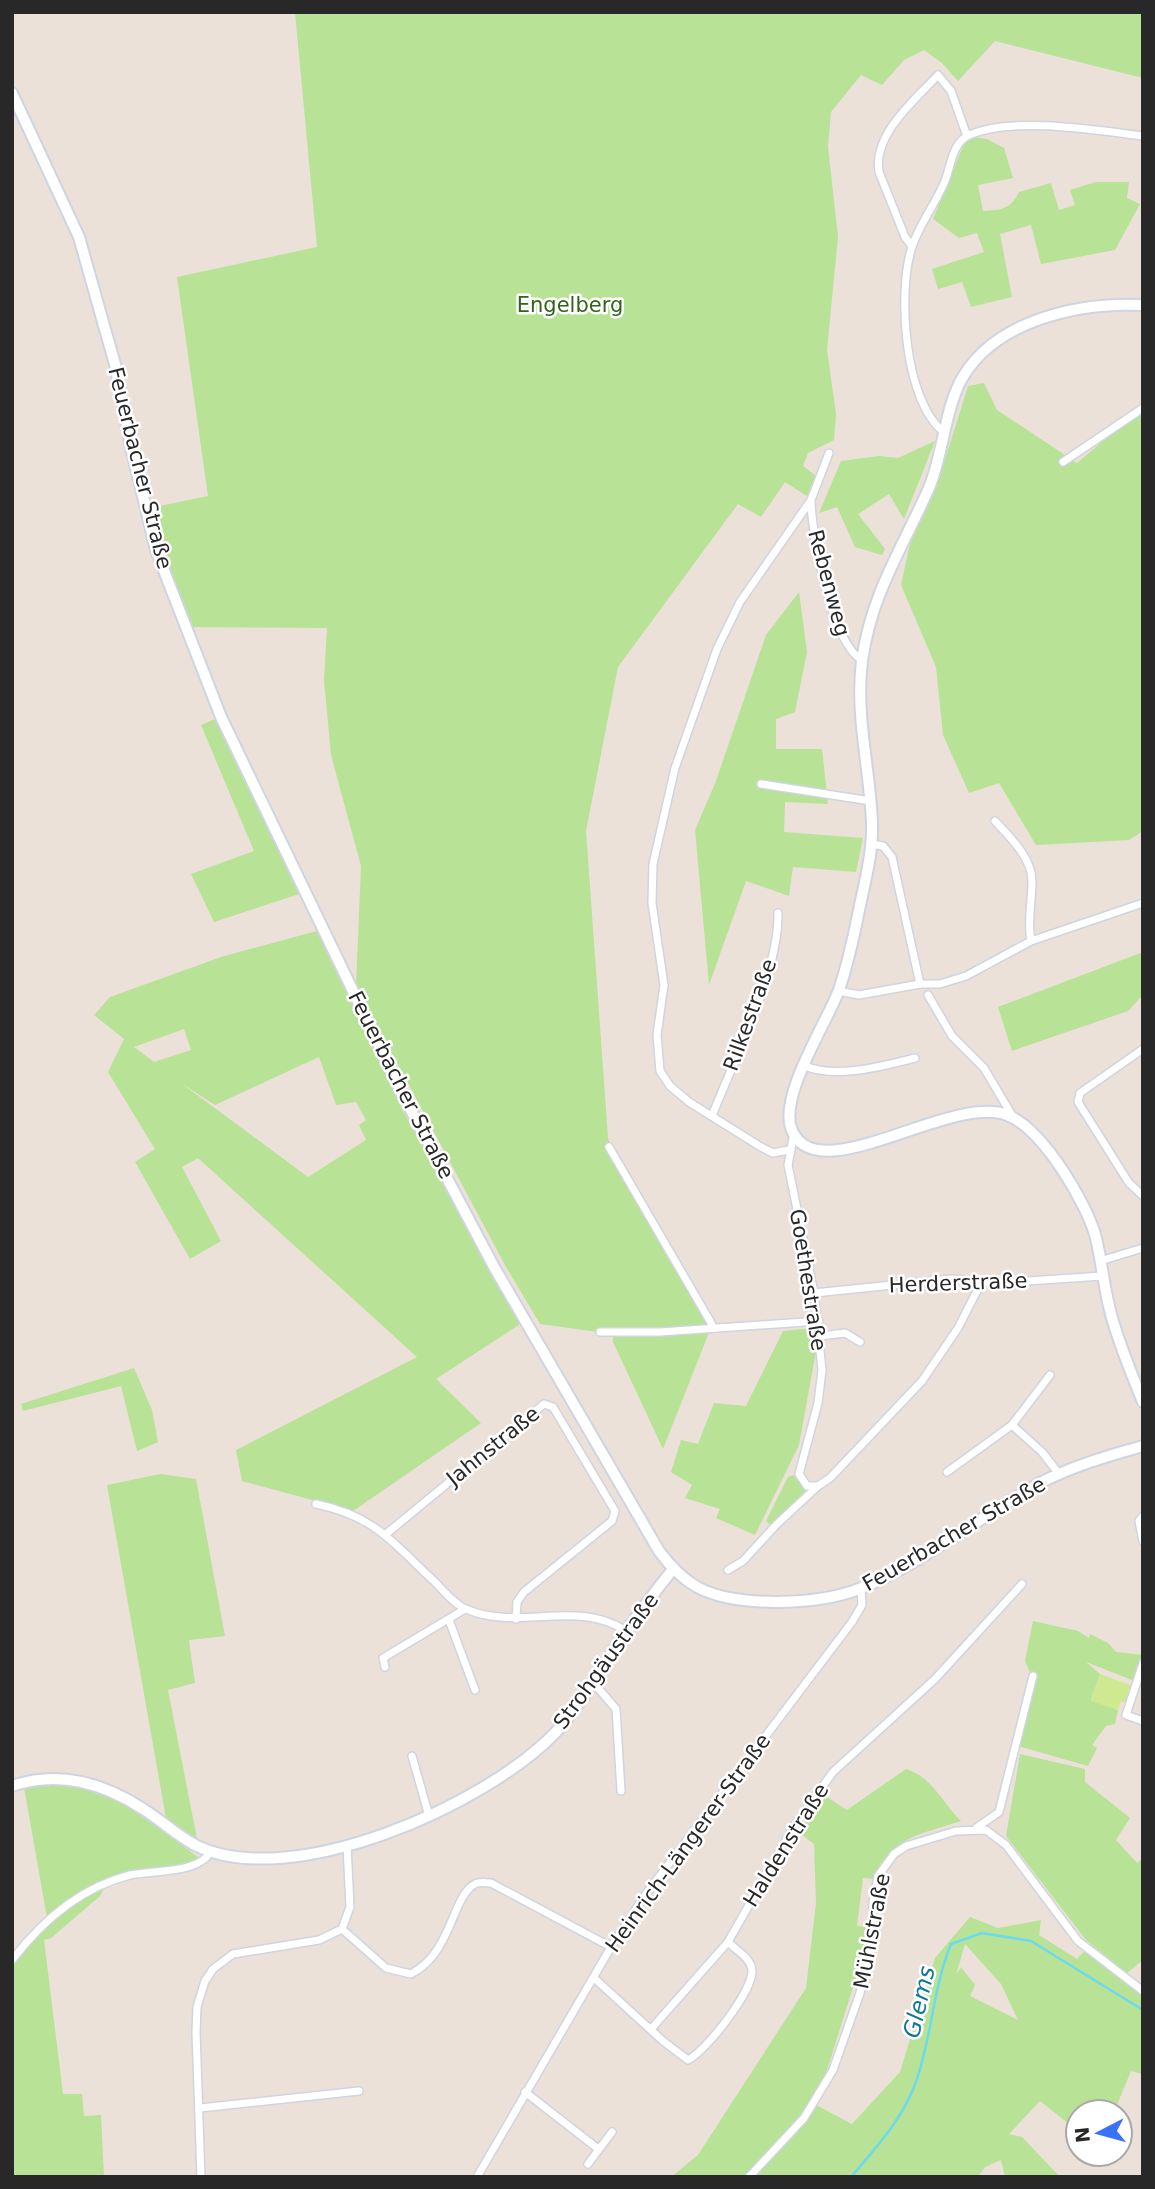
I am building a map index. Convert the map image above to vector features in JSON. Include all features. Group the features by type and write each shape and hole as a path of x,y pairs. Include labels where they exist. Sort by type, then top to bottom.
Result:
{"main road":[{"name":"Feuerbacher Straße","path":"12,93 79,237 116,368 130,443 156,550 221,717 404,1097 494,1267 659,1551 673,1569 699,1588 719,1595 755,1600 812,1599 860,1588 1059,1474 1143,1446"},
{"path":"1143,305 1080,309 1045,317 997,342 967,370 958,386 931,483 885,575 872,611 862,660 859,693 871,801 871,844 853,938 838,991 793,1092 790,1111 794,1133 807,1147 835,1152 972,1110 990,1110 1013,1117 1046,1148 1072,1187 1092,1226 1112,1320 1143,1402"},
{"name":"Strohgäustraße","path":"12,1786 54,1779 104,1787 144,1810 179,1835 211,1851 249,1857 276,1857 347,1845 429,1816 490,1783 538,1749 574,1710 626,1631 673,1569"}],"street":[{"path":"912,246 905,237 879,172 878,162 890,129 938,75 951,91 967,136"},
{"path":"945,433 938,428 923,399 907,355 906,310 912,246 935,204 955,150 967,136 1035,127 1079,128 1143,136"},
{"path":"1063,462 1143,408"},
{"path":"789,1150 774,1153 761,1147 670,1086 660,1071 657,1035 664,985 652,903 653,864 675,768 717,649 740,603 811,500 829,453"},
{"name":"Rebenweg","path":"811,500 815,539 839,628 847,648 862,660"},
{"path":"761,784 871,801"},
{"path":"995,821 1027,859 1032,878 1028,922 1031,940"},
{"path":"871,844 883,846 892,857 920,984"},
{"path":"838,991 859,995 920,984 940,984 966,976 1031,940 1143,903"},
{"name":"Rilkestraße","path":"712,1116 770,963 779,931 778,913"},
{"path":"928,995 952,1036 984,1068 1013,1117"},
{"path":"1141,1191 1129,1183 1078,1102 1080,1093 1143,1049"},
{"path":"805,1066 814,1070 845,1069 915,1058"},
{"name":"Goethestraße","path":"794,1133 789,1150 792,1188 819,1321 822,1370 818,1403 799,1474 807,1486 822,1484"},
{"path":"609,1147 674,1254 714,1328"},
{"path":"1101,1261 1143,1248"},
{"name":"Herderstraße","path":"814,1293 953,1279 981,1283 1102,1276"},
{"path":"728,1570 743,1561 776,1524 822,1484 922,1381 958,1328 981,1283"},
{"path":"600,1332 819,1321"},
{"path":"820,1336 845,1333 860,1342"},
{"path":"947,1472 1012,1424 1050,1375"},
{"name":"Jahnstraße","path":"386,1534 544,1404 553,1407 615,1511 612,1521 524,1592 517,1602 516,1619"},
{"path":"1012,1424 1042,1452 1059,1474"},
{"path":"316,1504 349,1513 386,1534 465,1609 516,1619 578,1614 616,1625 626,1631"},
{"path":"1143,1516 1139,1521 1143,1541"},
{"name":"Haldenstraße","path":"651,2029 728,1942 794,1826 833,1772 935,1679 1022,1584"},
{"name":"Heinrich-Längerer-Straße","path":"477,2177 611,1947 679,1849 852,1622 862,1605 860,1588"},
{"path":"385,1667 383,1658 465,1609"},
{"path":"449,1620 475,1690"},
{"path":"1143,1663 1126,1714 1143,1721"},
{"path":"976,1828 999,1812 1033,1676"},
{"path":"593,1682 616,1709 621,1791"},
{"path":"412,1756 429,1816"},
{"path":"976,1828 986,1830 1006,1845 1078,1941 1143,1992"},
{"name":"Mühlstraße","path":"749,2177 804,2118 832,2070 872,1947 873,1903 878,1876 884,1865 906,1846 976,1828"},
{"path":"201,2177 197,2007 200,1992 213,1969 233,1954 319,1940 342,1929 350,1907 347,1845"},
{"path":"12,1959 48,1921 97,1886 130,1875 196,1865 206,1860 211,1851"},
{"path":"342,1929 386,1968 411,1974 425,1967 436,1956 464,1896 472,1885 480,1882 491,1883 611,1947"},
{"path":"594,1978 688,2060 719,2031 744,1993 752,1973 750,1962 728,1942"},
{"path":"200,2108 359,2091"},
{"path":"525,2092 597,2148"},
{"path":"588,2164 597,2148 612,2132"}],"green space":[{"name":"Engelberg","path":"295,12 1143,12 1143,78 995,41 958,81 942,63 924,50 904,60 882,85 861,75 831,112 828,147 838,237 827,350 836,414 834,440 808,453 803,466 816,476 807,496 785,482 761,517 738,504 618,667 586,831 608,1138 612,1151 710,1330 663,1449 613,1342 613,1334 540,1324 506,1267 356,986 361,866 331,755 324,680 327,628 185,627 150,508 208,496 177,277 317,247"},
{"path":"970,137 987,139 1004,148 1013,178 978,185 983,211 1005,208 1019,192 1051,183 1059,210 1075,205 1070,190 1096,182 1129,182 1127,198 1140,204 1115,250 1041,264 1031,225 1000,234 1012,297 971,307 962,282 938,289 932,269 984,252 977,233 959,238 933,219 963,146"},
{"path":"984,383 997,410 1077,463 1129,419 1143,414 1143,831 1129,840 1036,845 999,783 969,793 943,735 936,667 901,585 914,525 943,466 968,386"},
{"path":"935,441 904,519 889,494 858,514 885,549 882,555 855,547 837,507 819,513 841,461 879,456 898,458"},
{"path":"799,592 807,652 795,712 776,719 776,749 822,749 828,804 785,802 784,832 863,838 856,872 793,867 789,896 746,881 709,985 695,830 716,781 766,635"},
{"path":"215,719 299,894 214,922 191,874 254,851 201,725"},
{"path":"317,931 403,1111 522,1323 436,1379 481,1423 353,1511 242,1481 236,1450 417,1357 198,1158 182,1167 221,1241 190,1259 135,1162 155,1149 108,1072 124,1039 94,1015 110,997 224,956","holes":["184,1029 191,1050 154,1062 134,1047","319,1057 336,1105 356,1102 366,1120 359,1125 366,1140 308,1177 181,1083 215,1105"]},
{"path":"1143,952 1143,995 1128,1011 1012,1051 998,1007"},
{"path":"814,1328 816,1351 799,1445 755,1535 716,1518 720,1509 685,1498 692,1485 671,1472 681,1440 698,1444 714,1403 746,1406 783,1331"},
{"path":"134,1368 152,1410 158,1442 137,1451 121,1386 23,1411 21,1404"},
{"path":"160,1474 196,1479 225,1636 189,1640 195,1683 168,1690 197,1839 166,1818 107,1485"},
{"path":"793,1475 808,1494 772,1526 766,1521 788,1477"},
{"path":"1033,1621 1078,1631 1089,1638 1090,1634 1108,1643 1116,1652 1143,1655 1139,1672 1132,1680 1086,1662 1100,1674 1091,1700 1118,1710 1115,1724 1106,1726 1092,1745 1097,1748 1088,1766 1018,1746 1033,1679 1025,1661"},
{"path":"1100,1674 1133,1686 1127,1703 1121,1701 1118,1710 1091,1701"},
{"path":"1020,1754 1085,1769 1085,1782 1130,1818 1116,1840 1137,1863 1143,1858 1143,1960 1127,1973 1086,1940 1006,1836"},
{"path":"906,1769 924,1778 961,1821 908,1839 889,1854 873,1879 863,1878 857,1926 867,1927 867,1943 816,2105 852,2124 900,2072 935,1958 970,1917 998,1928 1041,1920 1039,1935 1077,1959 1086,1949 1143,1993 1143,2074 1131,2071 1120,2098 1064,2098 1064,2120 1040,2101 1009,2134 1022,2137 1060,2177 1005,2177 1001,2160 985,2167 978,2177 671,2177 698,2155 806,1988 816,1903 814,1844 798,1832 824,1795 847,1810","holes":["965,1944 1001,1984 1018,2020 970,1996 975,1985 961,1967 956,1975"]},
{"path":"39,1783 64,1783 110,1794 134,1808 199,1858 195,1862 98,1882 47,1918 24,1787"},
{"path":"101,1887 104,1888 100,1896 51,1938 44,1940 63,2094 82,2094 84,2116 101,2115 104,2177 12,2177 12,1967 42,1931 74,1902"}],"waterway":[{"name":"Glems","path":"851,2177 889,2131 912,2093 922,2062 940,1977 951,1944 982,1933 1031,1941 1143,2010"}]}
